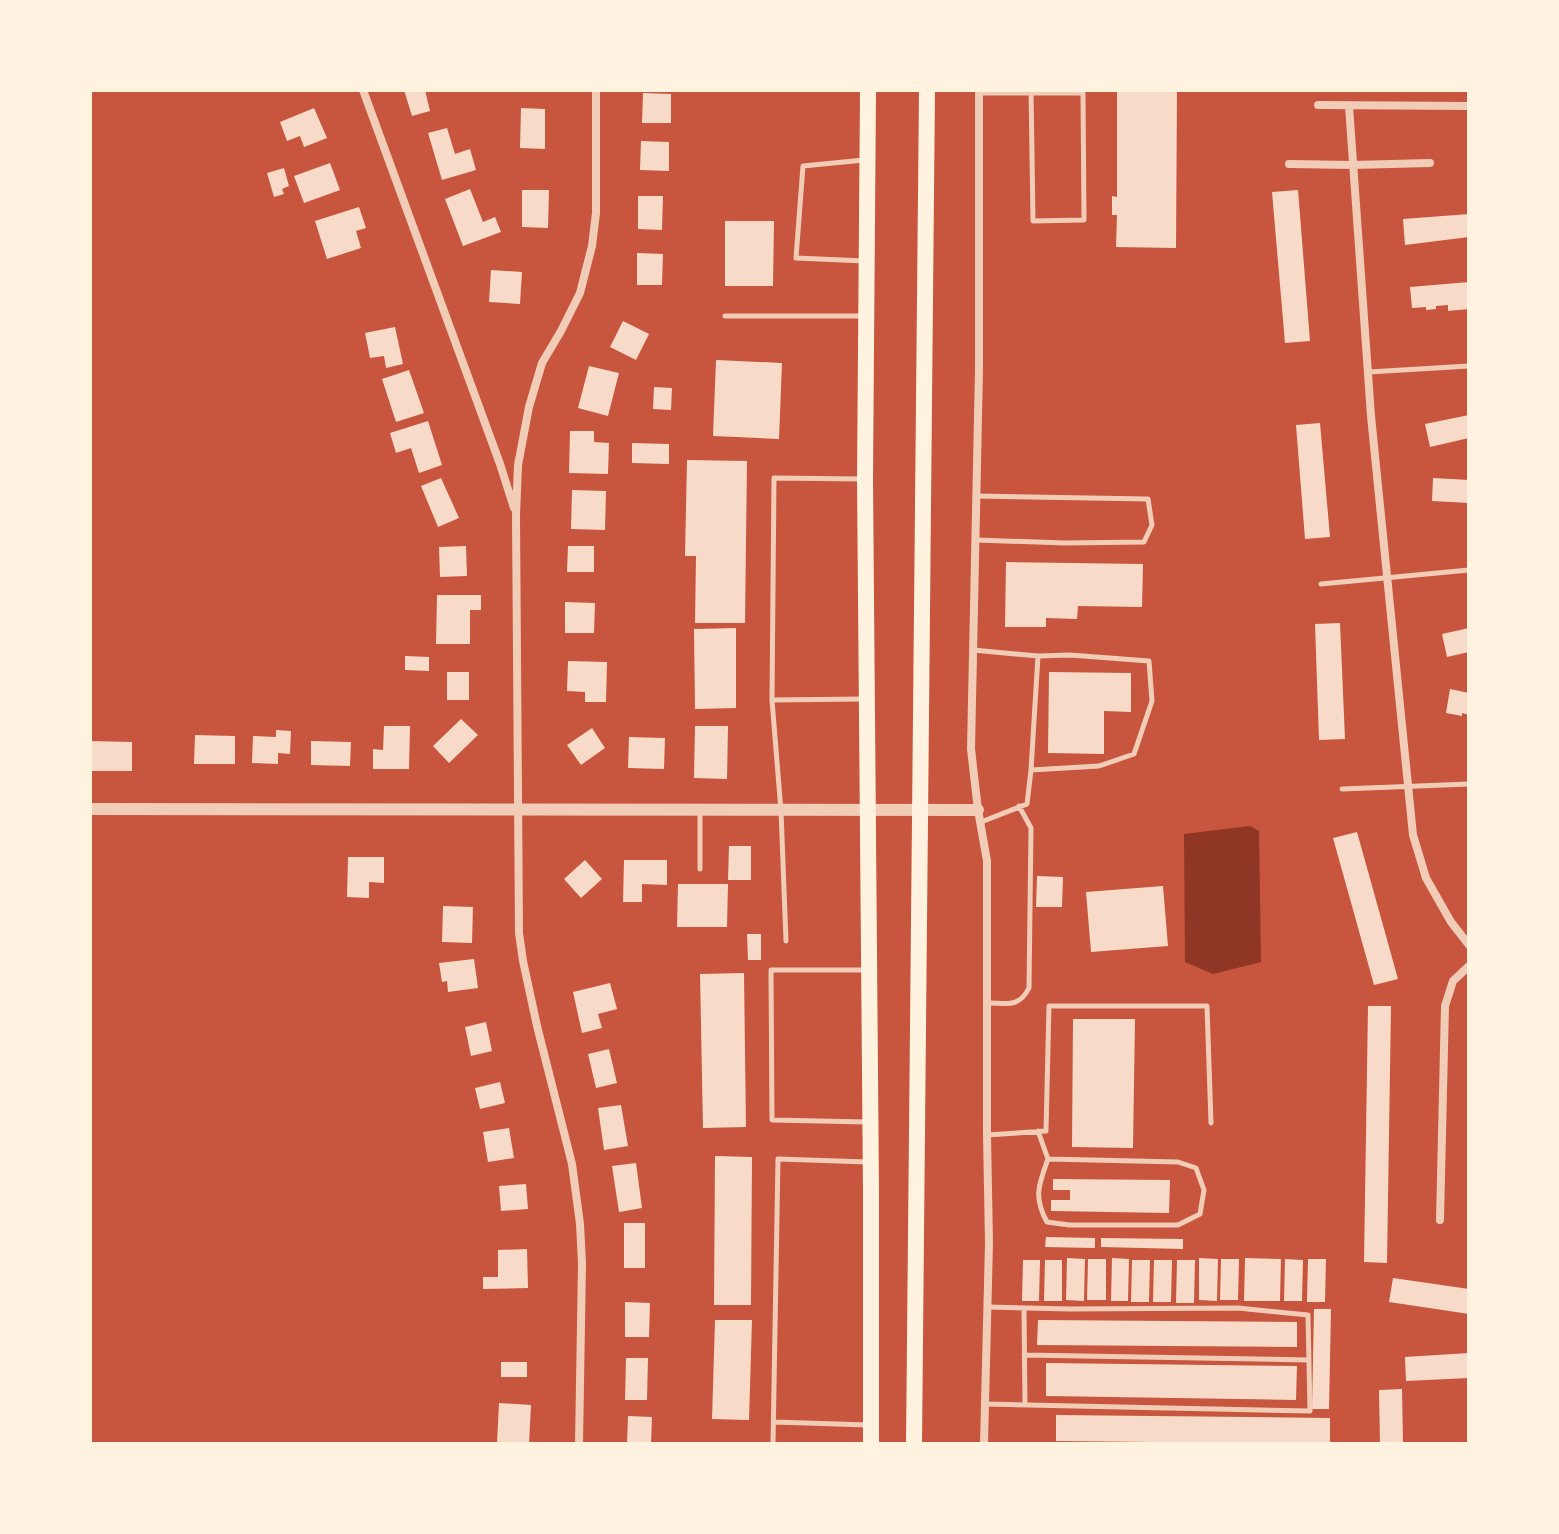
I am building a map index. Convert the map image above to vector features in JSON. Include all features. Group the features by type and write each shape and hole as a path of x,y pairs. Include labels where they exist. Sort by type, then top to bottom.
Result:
{"highway":[{"path":"868,90 865,479 871,1444"},
{"path":"914,1444 927,90"}],"street":[{"path":"363,90 500,464 516,516"},
{"path":"579,1444 580,1224 572,1164 544,1054 519,933 516,516 518,465 529,407 542,363 580,293 592,246 596,213 596,90"},
{"path":"979,91 979,370 971,749 987,861 989,1243 984,1444"},
{"path":"1318,105 1469,106"},
{"path":"1349,106 1380,512 1413,835 1426,878 1451,922 1469,945"},
{"path":"1289,164 1430,163"},
{"path":"90,809 868,811 979,816"},
{"path":"1440,1220 1444,1018 1453,981 1469,966"}],"lane":[{"path":"979,91 1083,91 1084,220 1033,221 1030,92"},
{"path":"866,261 796,258 803,166 868,159"},
{"path":"725,316 865,316"},
{"path":"1369,372 1469,366"},
{"path":"786,941 781,811 772,700 774,478 865,479"},
{"path":"975,540 1144,542 1152,525 1148,499 976,496"},
{"path":"1321,584 1469,570"},
{"path":"973,650 1149,661 1152,701 1134,754 1099,766 1031,770"},
{"path":"979,816 1027,804 1038,656"},
{"path":"772,700 867,699"},
{"path":"1342,789 1469,784"},
{"path":"987,1003 1018,1002 1029,988 1031,828 1019,806"},
{"path":"700,810 700,869"},
{"path":"869,970 771,970 771,1000 772,1120 870,1122"},
{"path":"987,1135 1046,1131 1049,1006 1207,1006 1211,1123"},
{"path":"1038,1131 1048,1159 1038,1189 1040,1209 1047,1222 1069,1225 1178,1225 1200,1214 1204,1190 1196,1168 1178,1162 1048,1159"},
{"path":"773,1444 778,1159 871,1162"},
{"path":"984,1404 1310,1411 1308,1315 1238,1308 987,1307"},
{"path":"1024,1308 1025,1405"},
{"path":"1024,1355 1309,1360"},
{"path":"774,1422 871,1425"}],"shaded area":[{"path":"1250,826 1259,831 1261,962 1213,974 1185,962 1184,834"}],"building":[{"path":"404,90 425,90 430,111 412,116"},
{"path":"1117,90 1177,90 1176,248 1116,247 1117,215 1112,215 1112,196 1117,197"},
{"path":"643,93 671,94 671,123 642,123"},
{"path":"314,108 327,138 304,147 300,136 287,141 280,122"},
{"path":"521,108 545,109 545,149 520,148"},
{"path":"447,128 455,154 470,149 476,170 442,180 428,133"},
{"path":"641,141 669,142 669,171 640,170"},
{"path":"330,163 340,190 304,203 294,176"},
{"path":"284,168 289,186 282,189 284,194 274,197 267,173"},
{"path":"470,189 483,222 495,217 501,232 463,246 445,199"},
{"path":"522,190 549,190 548,228 522,227"},
{"path":"1298,190 1310,341 1285,343 1272,192"},
{"path":"638,196 663,196 662,230 638,229"},
{"path":"359,207 366,228 356,231 361,248 327,259 315,221"},
{"path":"1469,214 1469,237 1405,245 1403,219"},
{"path":"725,221 774,221 773,286 725,286"},
{"path":"637,253 663,254 662,285 637,285"},
{"path":"491,270 522,272 520,304 489,302"},
{"path":"1469,282 1469,309 1448,311 1448,305 1426,310 1426,307 1412,308 1410,287"},
{"path":"623,321 649,334 636,360 610,347"},
{"path":"395,327 403,364 386,368 384,356 370,358 365,333"},
{"path":"716,360 782,363 779,439 713,436"},
{"path":"589,366 619,373 608,416 578,408"},
{"path":"409,370 424,413 396,422 382,379"},
{"path":"654,387 672,388 671,410 653,409"},
{"path":"1469,415 1469,438 1430,447 1425,424"},
{"path":"428,421 442,465 419,473 411,448 396,453 390,433"},
{"path":"1320,423 1330,537 1305,539 1296,425"},
{"path":"570,431 594,431 594,442 609,443 608,474 569,473"},
{"path":"632,443 669,444 669,464 632,463"},
{"path":"687,460 747,461 745,623 695,623 696,556 685,556"},
{"path":"441,478 459,518 438,527 421,486"},
{"path":"1433,478 1469,480 1469,503 1432,501"},
{"path":"572,490 606,491 605,530 571,529"},
{"path":"466,546 467,576 440,577 439,547"},
{"path":"568,546 594,546 594,572 567,572"},
{"path":"1006,562 1143,564 1142,607 1078,606 1077,619 1046,618 1046,627 1005,627"},
{"path":"437,595 481,595 481,610 470,610 470,644 436,644"},
{"path":"565,602 595,603 594,633 565,633"},
{"path":"1340,623 1345,739 1319,740 1315,624"},
{"path":"736,628 736,708 695,709 694,629"},
{"path":"1469,628 1469,652 1447,657 1442,634"},
{"path":"405,656 429,657 429,671 405,670"},
{"path":"568,661 607,662 606,702 585,702 585,692 567,691"},
{"path":"447,672 469,672 469,700 447,700"},
{"path":"1049,672 1131,673 1131,712 1104,711 1104,754 1048,753"},
{"path":"1450,689 1469,693 1469,715 1446,713"},
{"path":"461,719 478,735 449,763 433,746"},
{"path":"384,726 410,726 409,769 373,769 373,749 383,750"},
{"path":"695,726 728,726 727,779 694,778"},
{"path":"592,728 605,748 581,765 567,745"},
{"path":"276,730 291,731 290,754 278,753 278,764 252,763 253,736 276,737"},
{"path":"195,735 235,736 235,764 194,764"},
{"path":"629,737 665,738 664,769 628,768"},
{"path":"90,741 132,742 132,771 90,771"},
{"path":"311,741 351,742 350,766 311,765"},
{"path":"1357,832 1398,979 1374,985 1333,838"},
{"path":"729,846 751,846 751,880 728,880"},
{"path":"348,857 384,857 384,883 369,882 369,898 347,897"},
{"path":"585,860 602,879 581,898 564,879"},
{"path":"624,860 667,860 667,885 642,884 642,902 623,902"},
{"path":"1037,876 1063,877 1062,907 1036,907"},
{"path":"678,884 728,884 727,927 677,927"},
{"path":"1163,886 1168,946 1091,952 1086,892"},
{"path":"443,906 473,907 472,943 442,942"},
{"path":"747,934 761,934 761,960 748,960"},
{"path":"474,959 478,988 448,992 447,981 442,982 439,963"},
{"path":"744,973 746,1127 703,1128 700,974"},
{"path":"610,983 617,1009 598,1014 602,1028 582,1033 573,992"},
{"path":"1368,1006 1391,1006 1387,1263 1364,1262"},
{"path":"1073,1019 1135,1019 1133,1148 1072,1147"},
{"path":"486,1022 492,1051 471,1056 465,1027"},
{"path":"609,1049 617,1083 596,1088 588,1054"},
{"path":"500,1082 505,1103 480,1109 475,1088"},
{"path":"621,1105 628,1146 604,1150 598,1108"},
{"path":"509,1128 514,1158 488,1162 483,1132"},
{"path":"715,1156 752,1157 751,1305 714,1305"},
{"path":"636,1163 642,1208 619,1212 612,1166"},
{"path":"1053,1179 1170,1180 1169,1213 1051,1211 1051,1200 1070,1200 1070,1190 1053,1190"},
{"path":"526,1184 528,1209 501,1211 499,1186"},
{"path":"624,1223 645,1223 645,1268 624,1268"},
{"path":"1046,1237 1095,1238 1095,1248 1045,1247"},
{"path":"1101,1238 1183,1239 1183,1249 1101,1247"},
{"path":"527,1249 528,1288 483,1289 483,1277 498,1277 498,1250"},
{"path":"1067,1258 1085,1259 1084,1301 1066,1300"},
{"path":"1112,1258 1129,1259 1128,1301 1111,1301"},
{"path":"1199,1258 1218,1259 1217,1301 1199,1300"},
{"path":"1245,1258 1281,1259 1280,1301 1244,1301"},
{"path":"1088,1259 1106,1259 1106,1300 1087,1300"},
{"path":"1221,1259 1239,1259 1238,1300 1220,1300"},
{"path":"1285,1259 1303,1260 1302,1301 1284,1301"},
{"path":"1308,1259 1326,1259 1325,1302 1307,1302"},
{"path":"1023,1260 1040,1260 1039,1301 1022,1301"},
{"path":"1045,1260 1062,1260 1062,1301 1044,1301"},
{"path":"1132,1260 1150,1260 1149,1302 1131,1302"},
{"path":"1154,1260 1172,1260 1171,1302 1153,1302"},
{"path":"1177,1260 1195,1260 1194,1303 1176,1303"},
{"path":"1393,1278 1469,1289 1469,1314 1389,1302"},
{"path":"625,1302 650,1303 649,1337 625,1337"},
{"path":"1314,1309 1331,1309 1329,1409 1312,1409"},
{"path":"715,1320 752,1320 749,1420 712,1419"},
{"path":"1038,1320 1297,1322 1297,1347 1037,1345"},
{"path":"1469,1353 1469,1378 1406,1381 1405,1357"},
{"path":"626,1358 648,1358 647,1400 625,1400"},
{"path":"501,1362 527,1362 527,1377 501,1377"},
{"path":"1046,1363 1297,1366 1296,1400 1046,1396"},
{"path":"1402,1389 1403,1444 1380,1444 1379,1390"},
{"path":"499,1403 531,1405 529,1444 497,1443"},
{"path":"1056,1415 1330,1418 1330,1444 1056,1441"},
{"path":"628,1416 652,1417 651,1444 627,1444"}]}
